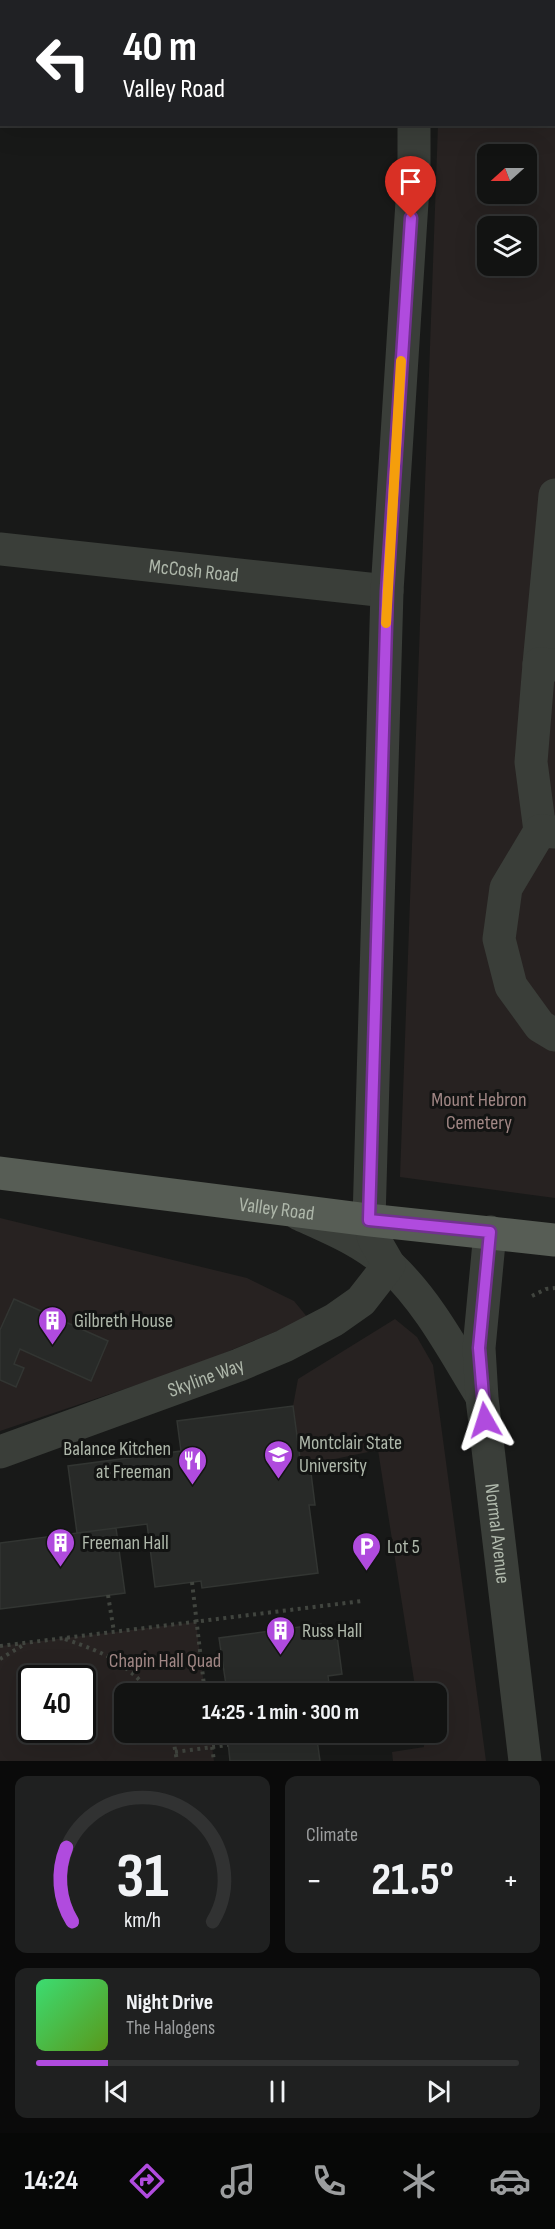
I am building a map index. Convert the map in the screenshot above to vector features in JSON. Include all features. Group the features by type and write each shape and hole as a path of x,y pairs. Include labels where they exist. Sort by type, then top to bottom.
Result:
{"main road":[{"name":"Valley Road","path":"0,1173 369,1220 555,1240"}],"street":[{"path":"414,126 414,171 387,591 369,1220 374,1239 390,1265 426,1305 482,1398"},
{"path":"555,495 547,664 531,762 548,832 506,888 499,939 511,986 540,1026 555,1035"},
{"name":"McCosh Road","path":"0,549 387,591"},
{"path":"289,1210 345,1235 390,1265"},
{"name":"Normal Avenue","path":"490,1232 479,1348 482,1398 525,1761"},
{"name":"Skyline Way","path":"0,1452 239,1365 284,1346 334,1320 361,1301 390,1265"}],"path":[{"path":"532,1296 546,1289 555,1288"},
{"path":"192,1582 204,1683"},
{"path":"108,1595 114,1632"},
{"path":"0,1646 362,1601"},
{"path":"64,1638 108,1654 134,1673 143,1683"},
{"path":"0,1659 26,1643"},
{"path":"174,1743 177,1761"},
{"path":"211,1743 214,1761"},
{"path":"176,1752 228,1744"}],"green space":[{"name":"Mount Hebron Cemetery","path":"438,126 555,126 555,1198 400,1177"},
{"path":"0,1218 247,1278 294,1301 308,1318 196,1365 0,1431"},
{"path":"395,1319 417,1337 433,1365 486,1761 393,1761 392,1752 424,1747 423,1743 447,1743 447,1683 414,1683 378,1450 301,1466 293,1406 298,1379"},
{"name":"Chapin Hall Quad","path":"196,1622 204,1683 114,1683 114,1743 211,1743 214,1761 0,1761 0,1646"}],"building":[{"name":"Gilbreth House","path":"14,1299 108,1341 91,1381 20,1349 14,1364 24,1368 16,1387 0,1380 0,1330"},
{"name":"Balance Kitchen at Freeman","path":"293,1406 301,1466 310,1465 315,1505 309,1505 318,1573 202,1588 201,1581 155,1587 147,1524 77,1533 68,1466 181,1451 177,1421"},
{"name":"Freeman Hall","path":"116,1528 125,1593 0,1609 0,1543"},
{"name":"Russ Hall","path":"321,1624 322,1630 336,1628 342,1674 328,1676 329,1683 226,1683 219,1638"},
{"path":"228,1743 318,1743 320,1761 230,1761"}],"slow traffic":[{"path":"386,623 401,361"}],"place":[{"name":"Gilbreth House","path":"53,1346"},
{"name":"Montclair State University","path":"278,1480"},
{"name":"Balance Kitchen at Freeman","path":"192,1486"},
{"name":"Freeman Hall","path":"61,1568"},
{"name":"Lot 5","path":"366,1572"},
{"name":"Russ Hall","path":"281,1656"}],"route":[{"path":"411,218 387,591 369,1220 490,1232 479,1348 485,1420"}]}
